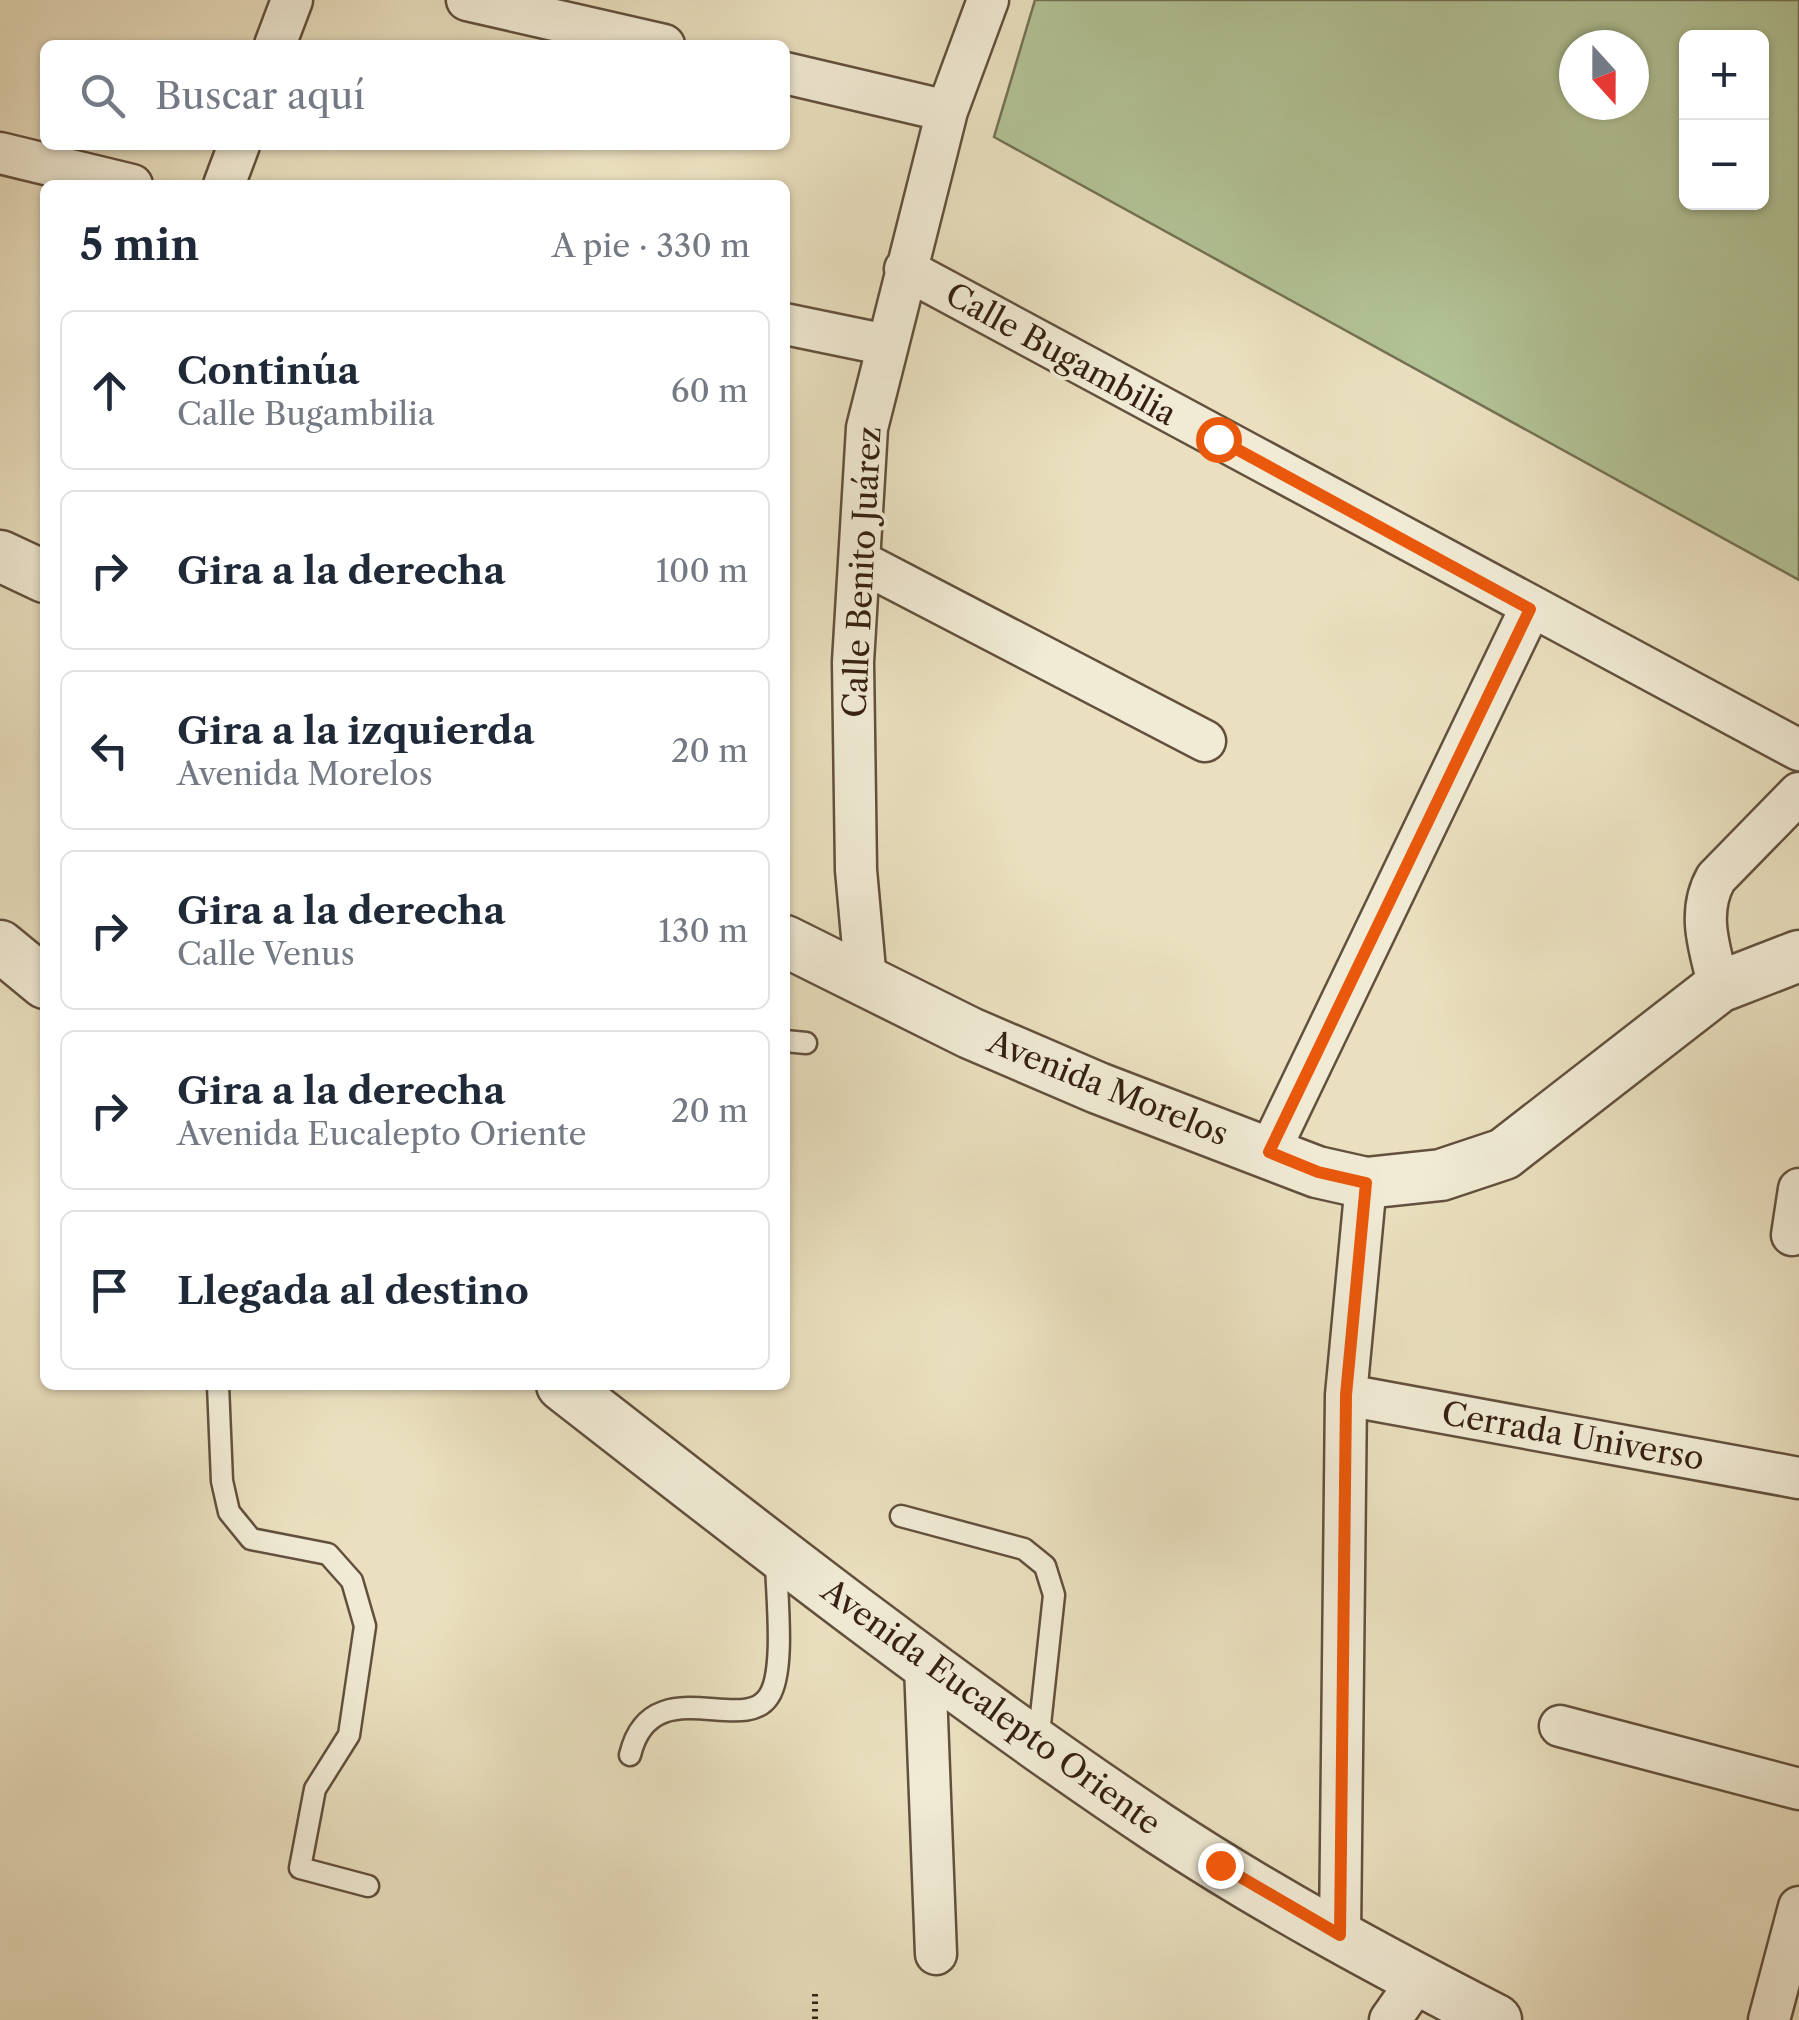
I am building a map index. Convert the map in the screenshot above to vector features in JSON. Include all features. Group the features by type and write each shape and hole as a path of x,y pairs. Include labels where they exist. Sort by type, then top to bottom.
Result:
{"street":[{"path":"277,40 292,0"},
{"path":"467,0 579,12 651,40"},
{"name":"Calle Benito Juárez","path":"866,981 856,870 853,662 868,428 947,111 988,0"},
{"path":"790,74 947,111"},
{"path":"226,180 236,150"},
{"path":"0,153 111,180"},
{"name":"Calle Bugambilia","path":"905,269 1530,609 1799,750"},
{"path":"790,325 887,345"},
{"path":"0,556 40,575"},
{"path":"860,562 1205,741"},
{"path":"1269,1152 1530,609"},
{"path":"1719,987 1704,910 1708,892 1716,878 1799,793"},
{"name":"Avenida Morelos","path":"790,943 1080,1080 1318,1172 1366,1183 1442,1175 1504,1154 1719,987 1799,956"},
{"path":"0,946 40,979"},
{"path":"1340,1935 1346,1395 1366,1183"},
{"path":"1792,1235 1799,1189"},
{"name":"Avenida Eucalepto Oriente","path":"568,1390 925,1665 1163,1831 1418,1980 1496,2020"},
{"name":"Cerrada Universo","path":"1346,1395 1799,1478"},
{"path":"925,1665 936,1954"},
{"path":"1560,1726 1799,1789"},
{"path":"1770,2020 1799,1906"},
{"path":"1390,2020 1418,1980"}],"lane":[{"path":"218,1390 222,1481 229,1512 251,1539 328,1554 352,1581 366,1626 349,1735 315,1788 300,1868 368,1886"},
{"path":"901,1516 1024,1549 1045,1566 1054,1595 1038,1746"},
{"path":"630,1755 641,1726 653,1716 678,1710 756,1708 768,1698 776,1678 776,1552"}],"path":[{"path":"815,1994 815,2020"}],"green space":[{"path":"1035,0 1799,0 1799,580 994,137"}],"route":[{"path":"1218,439 1530,609 1269,1152 1318,1172 1366,1183 1346,1395 1340,1935 1220,1865"}]}
